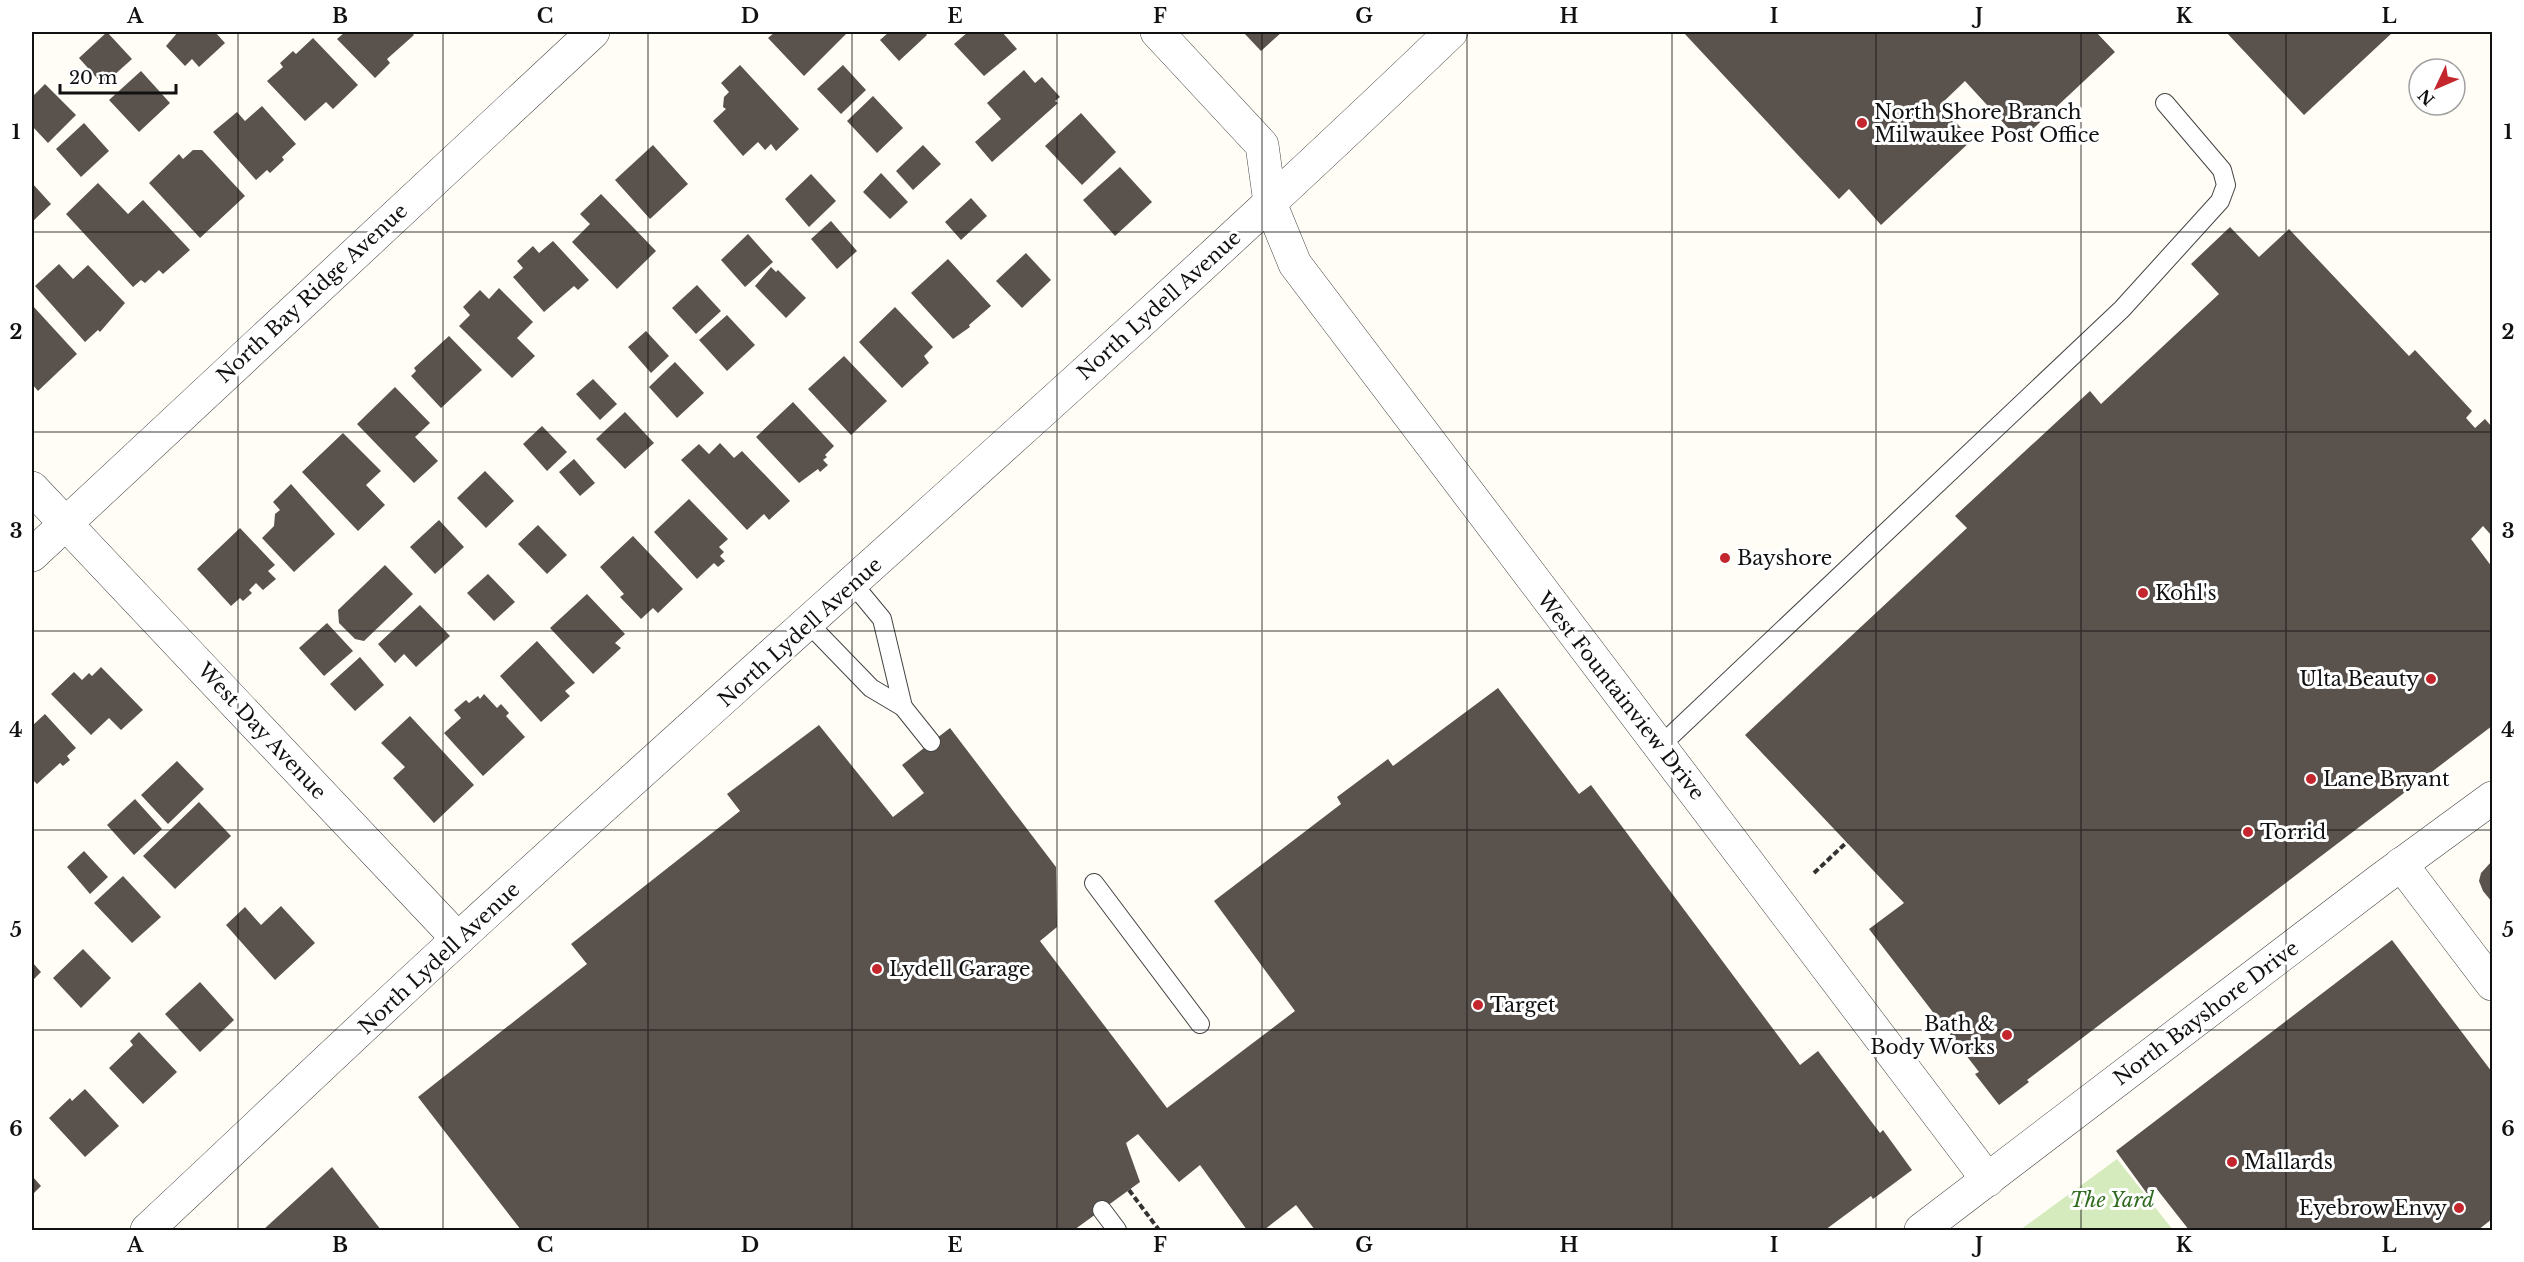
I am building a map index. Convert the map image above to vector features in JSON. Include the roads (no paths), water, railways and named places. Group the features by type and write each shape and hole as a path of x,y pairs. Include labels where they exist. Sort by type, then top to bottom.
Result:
{"street":[{"name":"North Bay Ridge Avenue","path":"32,555 593,32"},
{"name":"West Fountainview Drive","path":"1156,32 1262,145 1270,203 1295,264 1398,398 1537,587 1988,1180"},
{"name":"North Lydell Avenue","path":"147,1230 458,939 853,584 1270,203 1451,32"},
{"name":"West Day Avenue","path":"32,488 458,939"},
{"name":"North Bayshore Drive","path":"1921,1230 2402,864 2493,798"},
{"path":"2402,864 2493,984"}],"lane":[{"path":"1660,746 2122,309 2220,201 2226,185 2222,170 2165,103"},
{"path":"853,584 882,619 903,707"},
{"path":"808,624 871,688 903,707 931,742"},
{"path":"1094,883 1200,1024"},
{"path":"1102,1210 1117,1230"}],"place":[{"name":"North Shore Branch Milwaukee Post Office","path":"1862,123"},
{"name":"Bayshore","path":"1725,558"},
{"name":"Kohl's","path":"2143,593"},
{"name":"Ulta Beauty","path":"2431,679"},
{"name":"Lane Bryant","path":"2311,779"},
{"name":"Torrid","path":"2248,832"},
{"name":"Lydell Garage","path":"877,969"},
{"name":"Target","path":"1478,1005"},
{"name":"Bath & Body Works","path":"2007,1035"},
{"name":"Mallards","path":"2232,1162"},
{"name":"Eyebrow Envy","path":"2459,1208"}],"park label":[{"name":"The Yard","path":"2112,1200"}]}
